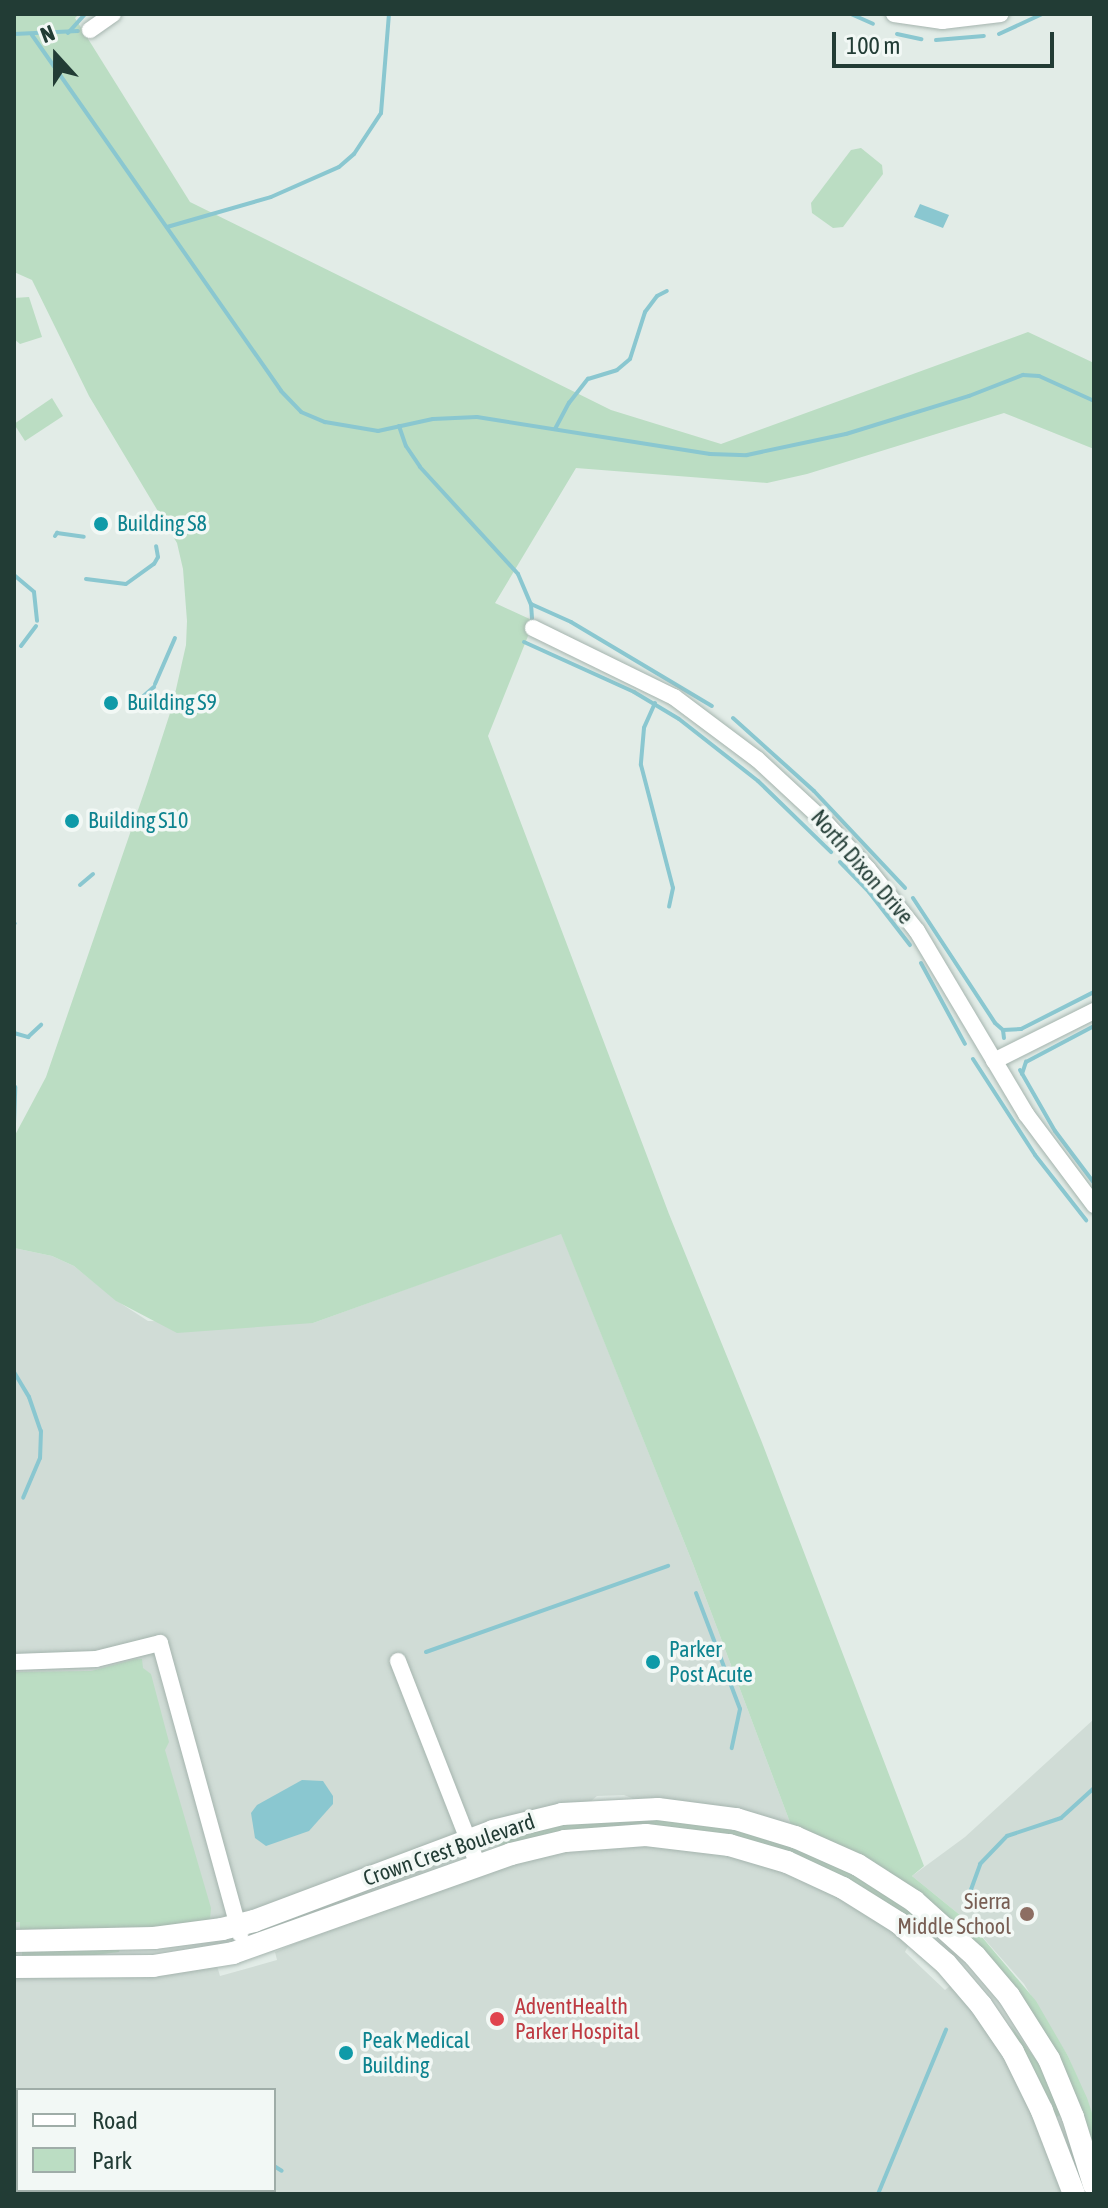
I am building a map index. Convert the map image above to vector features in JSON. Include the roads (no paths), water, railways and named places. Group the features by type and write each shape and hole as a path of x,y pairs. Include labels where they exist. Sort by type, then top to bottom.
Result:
{"main road":[{"name":"Crown Crest Boulevard","path":"14,1941 154,1938 237,1925 468,1840 562,1814 668,1809 767,1827 858,1865 903,1893 940,1922 1009,1996 1060,2083 1094,2185"},
{"name":"Crown Crest Boulevard","path":"14,1967 153,1966 245,1950 478,1865 565,1841 666,1836 758,1853 843,1888 917,1938 946,1964 981,2005 1027,2078 1074,2194"}],"street":[{"path":"90,30 113,14"},
{"path":"894,14 942,21 1001,14"},
{"name":"North Dixon Drive","path":"533,628 662,690 745,749 789,786 855,854 908,918 1052,1153 1094,1205"},
{"path":"994,1061 1094,1011"},
{"path":"14,1662 96,1659 160,1643 245,1950"},
{"path":"398,1661 478,1865"}],"water":[{"path":"920,204 949,215 943,228 914,217"},
{"path":"302,1780 323,1781 333,1796 333,1804 309,1831 266,1846 255,1838 251,1813 257,1805"}],"waterway":[{"path":"68,33 85,14"},
{"path":"167,227 271,197 339,167 354,154 381,113 389,14"},
{"path":"851,14 873,24"},
{"path":"999,34 1042,14"},
{"path":"14,34 78,31"},
{"path":"897,34 921,39"},
{"path":"32,35 281,391 301,412 325,422 378,431 433,419 477,417 710,454 747,455 846,434 969,396 1023,375 1039,376 1094,401"},
{"path":"936,40 984,36"},
{"path":"555,429 569,403 588,379 617,370 630,359 645,312 657,296 667,291"},
{"path":"399,426 406,446 420,467 518,574 531,604 532,619"},
{"path":"55,536 57,533 84,537"},
{"path":"86,579 126,584 154,564 158,557 156,546"},
{"path":"14,575 34,592 37,621"},
{"path":"531,604 571,622 712,706"},
{"path":"21,646 36,626"},
{"path":"155,684 175,638"},
{"path":"524,642 634,692 679,719 758,781 831,852"},
{"path":"139,700 154,687"},
{"path":"655,703 644,728 641,765 673,888 669,907"},
{"path":"733,718 814,791 905,888"},
{"path":"840,862 869,892 910,945"},
{"path":"80,885 93,874"},
{"path":"913,898 995,1023 1003,1030 1004,1038"},
{"path":"921,963 965,1044"},
{"path":"1003,1030 1021,1029 1094,992"},
{"path":"14,1033 28,1037 41,1025"},
{"path":"1022,1074 1026,1062 1094,1026"},
{"path":"973,1059 1035,1155 1086,1220"},
{"path":"1020,1070 1055,1131 1094,1183"},
{"path":"14,1124 15,1087"},
{"path":"14,1372 29,1397 41,1431 40,1458 23,1498"},
{"path":"426,1652 668,1566"},
{"path":"696,1593 740,1709 732,1748"},
{"path":"969,1895 980,1864 1007,1836 1061,1818 1094,1788"},
{"path":"878,2194 946,2030"},
{"path":"276,2167 282,2171"}],"place":[{"name":"Building S8","path":"101,524"},
{"name":"Building S9","path":"111,703"},
{"name":"Building S10","path":"72,821"},
{"name":"Parker Post Acute","path":"653,1662"},
{"name":"Sierra Middle School","path":"1027,1914"},
{"name":"AdventHealth Parker Hospital","path":"497,2019"},
{"name":"Peak Medical Building","path":"346,2053"}]}
